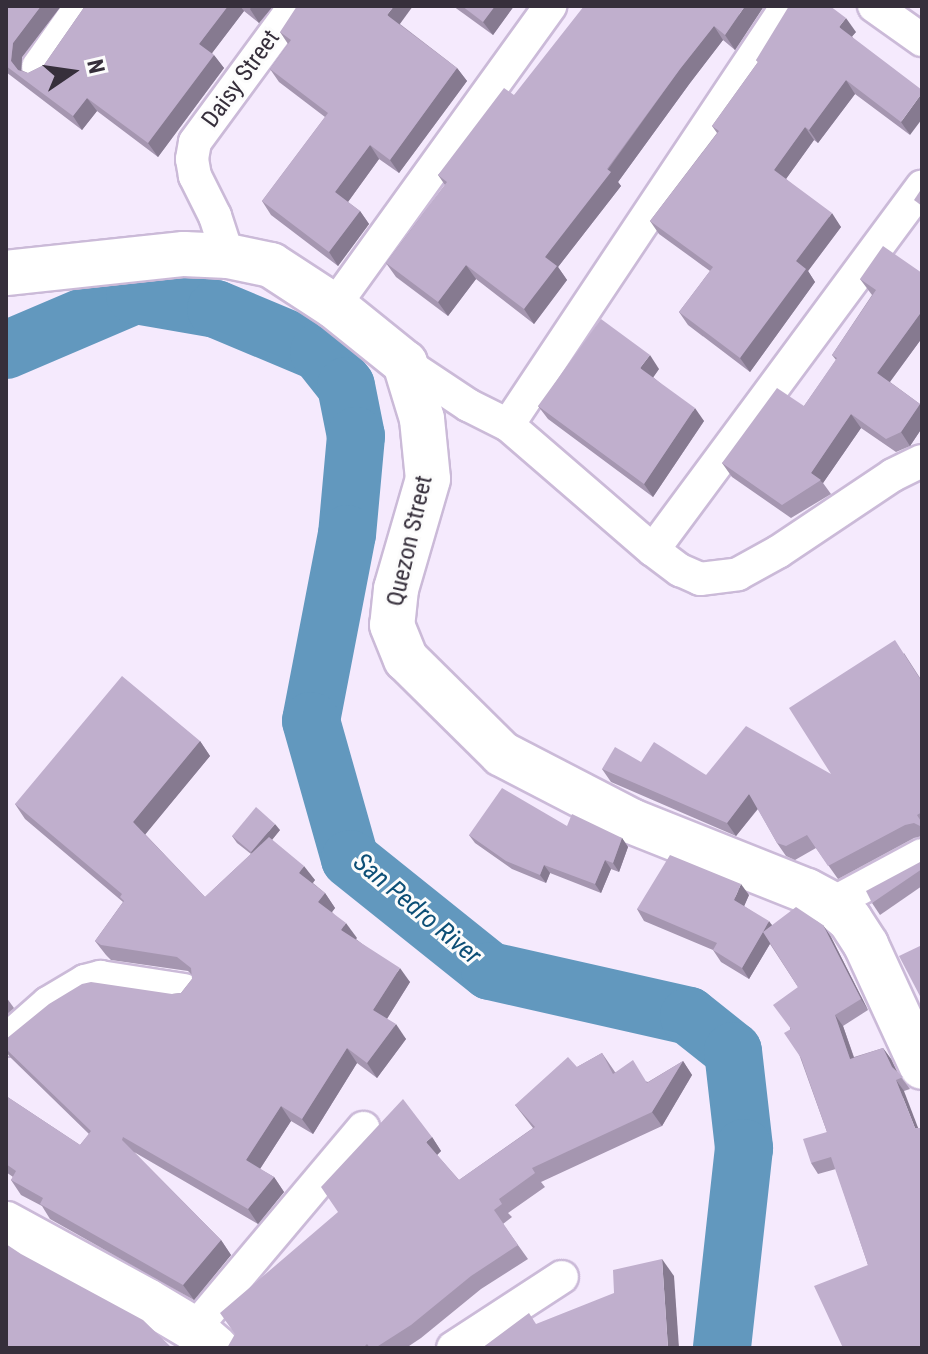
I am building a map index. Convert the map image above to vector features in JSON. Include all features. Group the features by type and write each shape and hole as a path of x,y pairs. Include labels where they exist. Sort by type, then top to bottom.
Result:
{"street":[{"path":"38,67 81,6"},
{"name":"Daisy Street","path":"228,256 207,198 195,176 192,159 195,142 295,6"},
{"path":"334,306 550,6"},
{"path":"508,425 787,6"},
{"path":"874,6 922,40"},
{"path":"653,550 922,187"},
{"path":"6,273 184,254 228,256 271,265 334,306 405,363 468,405 508,425 653,550 680,570 700,579 738,574 778,552 893,475 922,461"},
{"name":"Quezon Street","path":"405,363 422,419 428,479 396,589 392,625 406,659 502,754 631,821 807,891 831,904 850,920 866,945 922,1067"},
{"path":"831,904 922,855"},
{"path":"6,1040 48,1003 85,981 100,977 184,990"},
{"path":"6,1224 205,1339 363,1128"},
{"path":"453,1348 562,1277"}],"building":[{"path":"6,6 41,6 13,43 11,61 18,70 28,73 44,65 85,6 228,6 199,44 214,55 148,143 87,98 73,116 6,66"},
{"path":"297,6 394,6 387,15 457,68 390,160 370,145 335,192 360,211 329,252 262,201 328,113 270,69 291,40 280,32"},
{"path":"462,6 495,6 483,22"},
{"path":"584,6 745,6 725,35 714,26 607,169 611,172 545,257 557,266 524,309 466,265 438,302 386,263 447,182 438,175 504,88 514,95"},
{"path":"789,6 830,6 846,18 839,27 922,93 901,122 846,80 809,130 805,127 774,170 832,213 796,261 806,269 740,358 679,312 713,267 650,221 719,131 712,126 758,62 756,60"},
{"path":"922,188 922,206 914,200"},
{"path":"883,246 922,273 922,311 877,373 920,404 901,432 886,439 851,414 811,473 821,480 782,505 722,463 777,388 804,406 837,358 832,355 876,290 860,279"},
{"path":"601,319 650,355 640,368 695,408 644,484 538,406"},
{"path":"895,640 922,682 922,812 917,815 922,827 914,823 905,825 828,866 807,835 786,846 777,843 749,794 727,823 602,769 615,747 641,762 654,742 706,775 746,726 831,774 789,708"},
{"path":"122,676 200,741 133,822 205,897 269,837 304,866 299,873 325,893 318,902 346,923 341,930 400,968 373,1010 396,1024 367,1063 347,1048 302,1119 281,1106 246,1160 274,1177 248,1209 123,1137 122,1140 221,1240 183,1285 40,1204 43,1198 11,1180 16,1171 6,1164 6,1096 80,1145 91,1131 6,1049 6,1039 49,1004 82,984 91,982 172,994 181,993 192,979 191,968 177,957 101,945 95,941 124,901 120,897 122,894 15,804"},
{"path":"502,788 567,826 572,814 622,838 613,863 605,860 595,884 544,865 540,875 506,861 469,835"},
{"path":"256,807 275,824 251,852 232,836"},
{"path":"670,855 741,884 734,900 769,921 742,968 713,950 717,943 637,909"},
{"path":"922,861 922,869 872,903 866,891"},
{"path":"796,907 823,925 861,999 835,1015 850,1059 883,1048 892,1067 903,1077 896,1080 915,1128 922,1128 922,1348 843,1348 814,1286 868,1265 831,1157 811,1163 803,1139 827,1132 801,1058 784,1033 791,1029 773,1005 798,987 763,932"},
{"path":"922,945 922,1000 899,956"},
{"path":"602,1053 613,1074 633,1060 647,1083 683,1061 652,1112 532,1168 535,1173 499,1199 502,1204 494,1210 518,1245 375,1348 367,1344 363,1348 227,1348 235,1334 220,1313 338,1212 321,1187 403,1099 432,1137 426,1142 459,1180 535,1127 515,1105 568,1057 577,1067"},
{"path":"6,1244 143,1320 172,1348 11,1348 6,1345"},
{"path":"662,1259 668,1348 482,1348 529,1313 536,1324 614,1293 613,1270"}],"waterway":[{"name":"San Pedro River","path":"6,350 135,295 216,309 319,352 346,386 356,436 347,534 311,721 350,859 490,971 689,1016 733,1051 744,1148 722,1348"}]}
